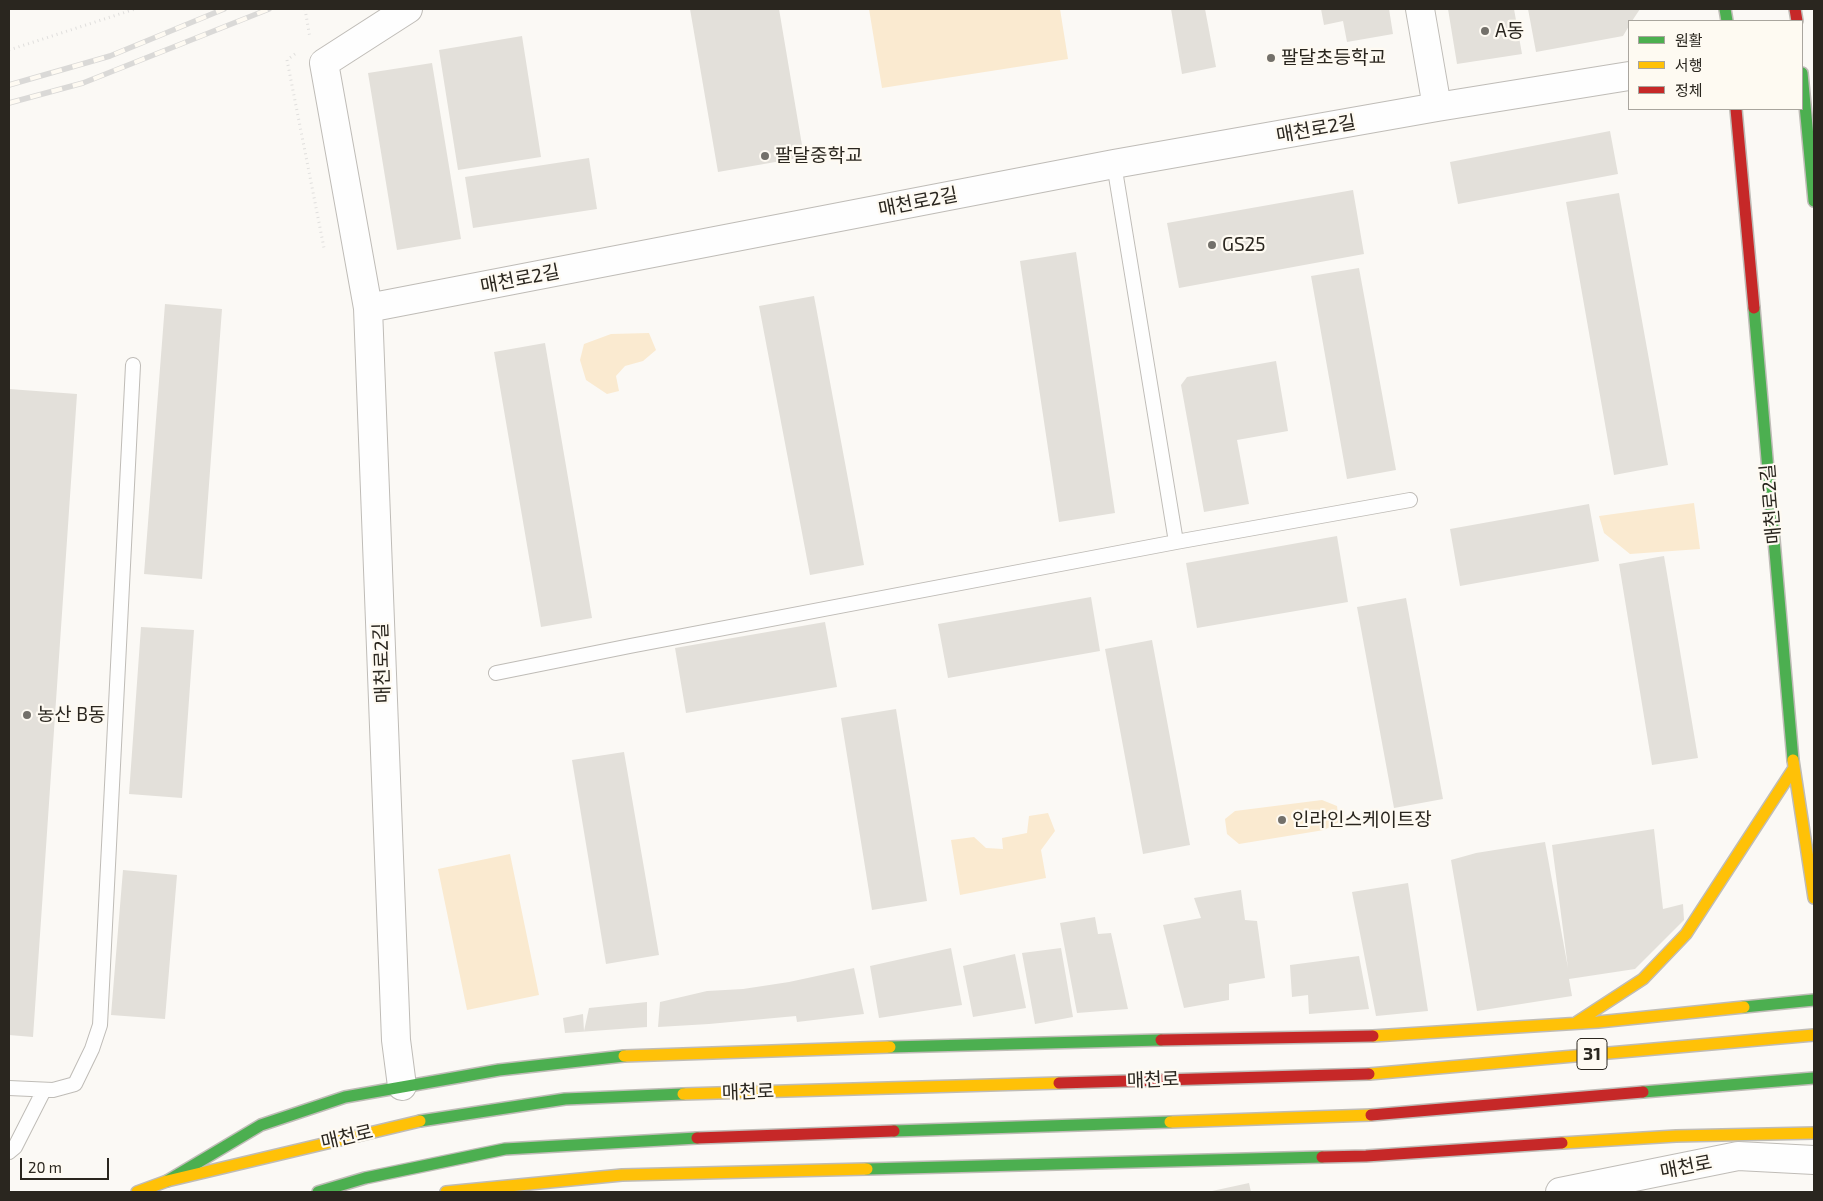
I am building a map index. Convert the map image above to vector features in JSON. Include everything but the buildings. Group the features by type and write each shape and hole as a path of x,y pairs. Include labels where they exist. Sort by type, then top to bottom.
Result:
{"main road":[{"path":"1803,84 1814,201"},
{"name":"매천로2길","path":"1736,110 1794,768 1814,898"},
{"path":"1574,1024 1643,979 1686,934 1794,768"},
{"path":"167,1181 262,1125 346,1097 499,1070 614,1056 924,1045 1368,1036 1574,1024 1814,1000"},
{"name":"매천로","path":"137,1192 167,1181 428,1118 565,1099 733,1092 1370,1074 1814,1034"},
{"name":"31","path":"318,1192 365,1178 515,1148 652,1139 1371,1115 1814,1078"},
{"path":"446,1192 622,1175 1366,1156 1676,1136 1814,1133"}],"street":[{"path":"368,308 324,62 408,9"},
{"path":"1420,9 1437,107"},
{"name":"매천로2길","path":"402,1086 396,1040 368,308 1114,164 1437,107 1628,76"},
{"name":"매천로","path":"1560,1192 1738,1156 1814,1160"}],"lane":[{"path":"1114,164 1176,542"},
{"path":"9,1088 52,1090 75,1084 92,1049 100,1025 133,365"},
{"path":"496,673 1176,542 1410,500"},
{"path":"9,1152 15,1147 44,1090"}],"path":[{"path":"9,50 136,9"},
{"path":"305,9 311,43"}],"shaded area":[{"path":"869,9 1060,9 1068,59 882,88"},
{"path":"649,333 656,350 643,361 625,366 616,376 619,391 607,394 586,380 580,360 584,344 611,334"},
{"path":"1694,503 1700,549 1630,554 1604,533 1599,516"},
{"name":"인라인스케이트장","path":"1322,800 1337,806 1339,822 1324,830 1239,844 1227,834 1225,819 1235,811"},
{"path":"1048,813 1055,831 1041,850 1046,878 960,895 951,840 974,837 986,848 1003,849 1002,838 1027,833 1029,816"},
{"path":"510,854 539,995 467,1010 438,869"}],"railway":[{"path":"9,85 110,56 224,9"},
{"path":"9,103 83,83 269,9"}],"traffic: fast":[{"path":"1725,9 1727,20"},
{"path":"1803,84 1814,201"},
{"path":"1754,308 1793,760"},
{"path":"1744,1007 1814,1000"},
{"path":"890,1047 1161,1040"},
{"path":"167,1181 261,1125 345,1097 499,1070 624,1056"},
{"path":"1643,1092 1814,1078"},
{"path":"420,1121 565,1099 683,1094"},
{"path":"894,1131 1170,1122"},
{"path":"318,1192 365,1178 505,1149 697,1138"},
{"path":"867,1169 1322,1157"}],"traffic: slow":[{"path":"1793,760 1814,898"},
{"path":"1577,1022 1643,979 1686,934 1794,768"},
{"path":"1373,1036 1598,1022 1744,1007"},
{"path":"1369,1074 1814,1035"},
{"path":"624,1056 890,1047"},
{"path":"683,1094 1059,1083"},
{"path":"1170,1122 1371,1115"},
{"path":"137,1192 167,1181 420,1121"},
{"path":"1562,1143 1676,1136 1814,1133"},
{"path":"446,1192 622,1175 867,1169"}],"traffic: jam":[{"path":"1795,9 1797,20"},
{"path":"1736,110 1754,308"},
{"path":"1161,1040 1373,1036"},
{"path":"1059,1083 1369,1074"},
{"path":"1371,1115 1643,1092"},
{"path":"697,1138 894,1131"},
{"path":"1322,1157 1366,1156 1562,1143"}],"place":[{"name":"A동","path":"1485,31"},
{"name":"팔달초등학교","path":"1271,58"},
{"name":"팔달중학교","path":"765,156"},
{"name":"GS25","path":"1212,245"},
{"name":"농산 B동","path":"27,715"},
{"name":"인라인스케이트장","path":"1282,820"}]}
